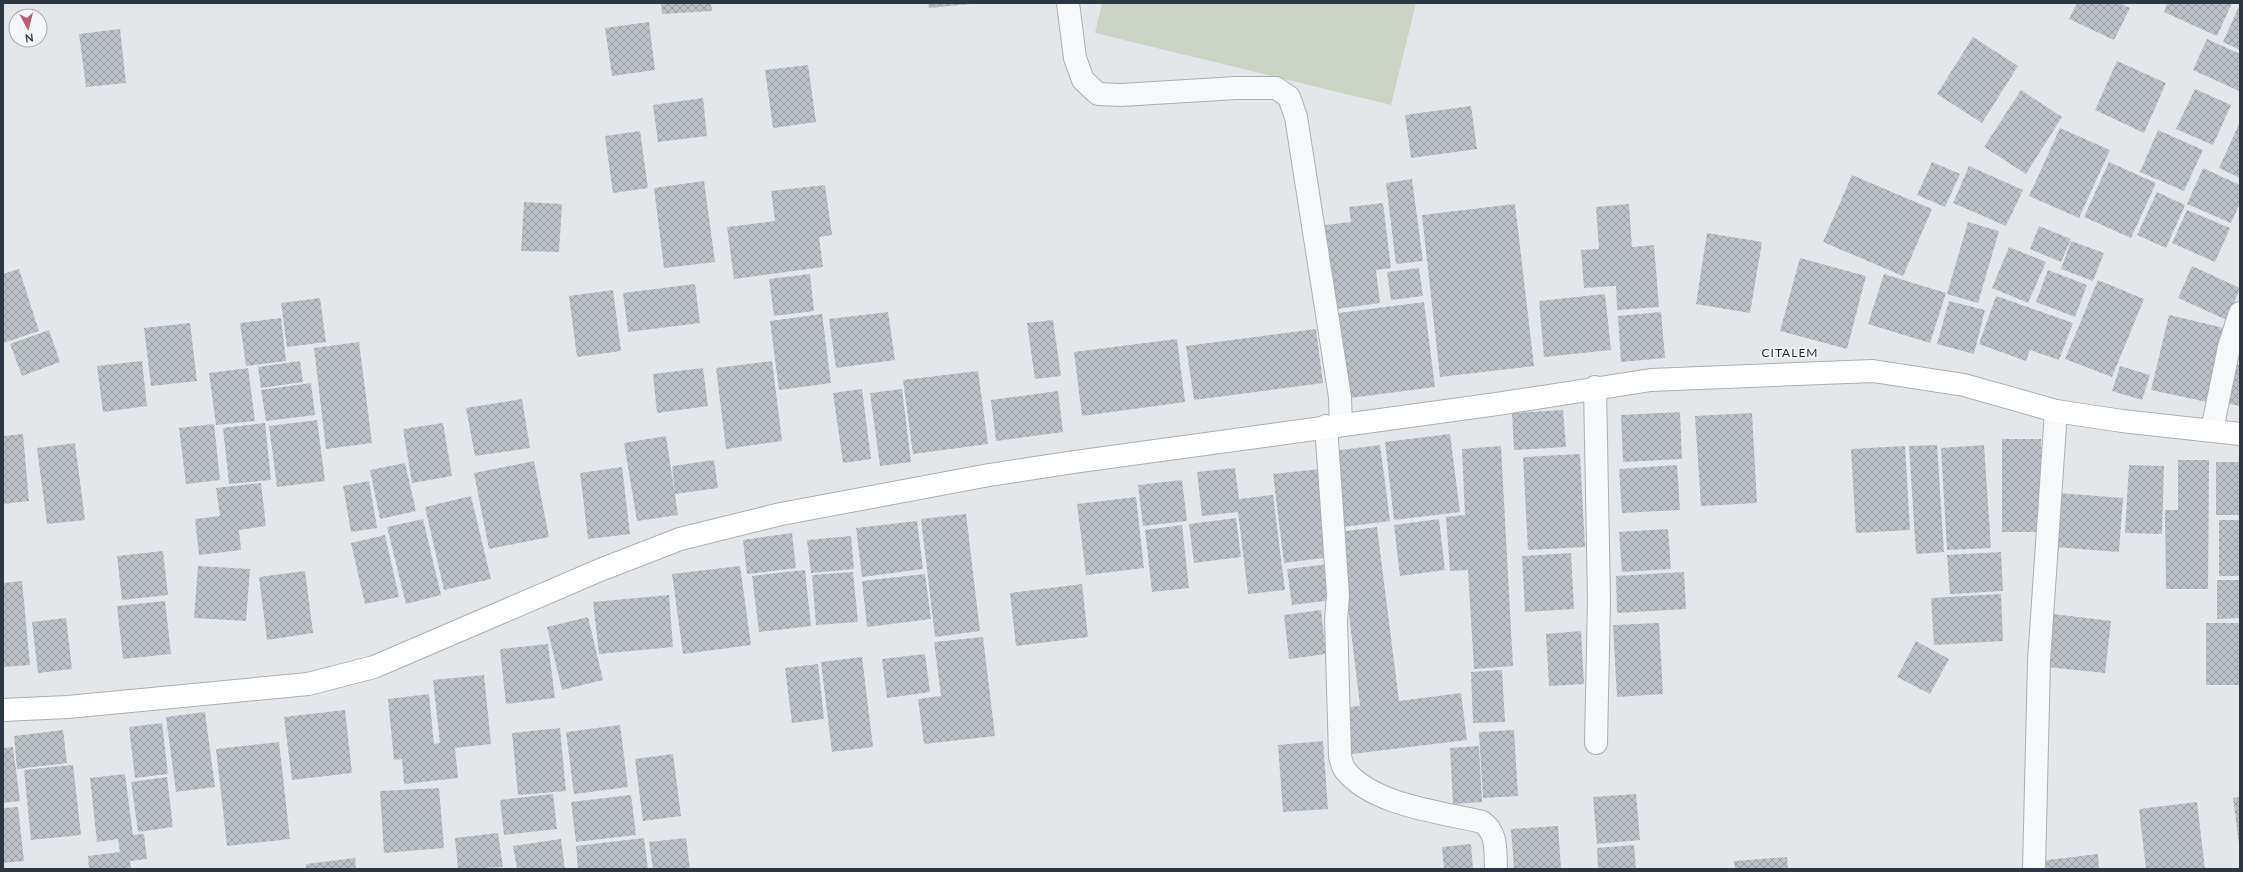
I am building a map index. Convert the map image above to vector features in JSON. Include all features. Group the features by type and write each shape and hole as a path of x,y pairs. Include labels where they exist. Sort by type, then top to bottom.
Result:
{"main road":[{"path":"3,710 68,707 308,684 374,667 600,570 680,539 781,514 989,475 1334,425 1497,404 1595,387 1651,380 1873,371 1964,385 2056,411 2122,421 2240,434"}],"street":[{"path":"1068,3 1075,58 1083,80 1098,94 1121,95 1236,88 1276,88 1289,97 1296,117 1340,397 1334,425 1338,594 1336,620 1339,748 1344,769 1370,791 1408,805 1482,822 1490,828 1495,840 1496,869"},
{"path":"2212,430 2229,347 2240,313"},
{"path":"1595,387 1599,600 1596,744"},
{"path":"2034,869 2039,661 2056,411"}],"shaded area":[{"path":"1102,3 1416,3 1391,105 1095,33"}],"building":[{"path":"661,3 711,3 712,11 662,14"},
{"path":"928,3 969,3 970,4 929,8"},
{"path":"2077,3 2119,3 2130,8 2114,40 2069,19"},
{"path":"2167,3 2232,3 2217,36 2164,12"},
{"path":"2240,4 2240,50 2223,42"},
{"path":"649,22 655,70 612,76 605,28"},
{"path":"120,29 126,83 86,87 79,34"},
{"path":"1973,37 2018,66 1982,123 1937,94"},
{"path":"2207,39 2240,54 2239,91 2193,70"},
{"path":"2117,61 2166,83 2144,133 2095,110"},
{"path":"808,65 816,122 773,128 765,70"},
{"path":"2195,89 2231,105 2213,145 2176,129"},
{"path":"2021,90 2062,117 2026,174 1984,147"},
{"path":"703,98 707,136 658,142 653,105"},
{"path":"1471,106 1477,149 1411,158 1405,115"},
{"path":"2239,124 2240,125 2240,178 2219,168"},
{"path":"2060,128 2110,150 2079,218 2029,196"},
{"path":"2158,130 2203,150 2184,191 2140,172"},
{"path":"640,131 648,188 613,193 605,136"},
{"path":"1932,162 1960,174 1945,207 1917,195"},
{"path":"2109,162 2156,183 2131,238 2084,217"},
{"path":"1969,166 2023,190 2006,226 1953,203"},
{"path":"2203,168 2240,185 2240,203 2231,223 2187,204"},
{"path":"1852,175 1932,209 1903,276 1823,242"},
{"path":"1412,179 1423,261 1396,264 1386,183"},
{"path":"704,181 715,262 664,268 654,188"},
{"path":"825,185 832,235 819,237 823,267 734,279 727,227 775,221 771,191"},
{"path":"2157,192 2185,205 2166,248 2137,235"},
{"path":"524,202 562,204 559,252 521,251"},
{"path":"1383,203 1391,268 1376,270 1380,303 1336,309 1325,225 1351,222 1349,207"},
{"path":"1515,204 1534,366 1440,377 1422,215"},
{"path":"1629,204 1632,247 1654,245 1659,307 1617,310 1616,286 1584,288 1581,250 1599,249 1596,207"},
{"path":"2187,210 2230,228 2215,262 2172,243"},
{"path":"1968,222 1999,231 1978,303 1947,294"},
{"path":"2039,226 2071,239 2061,262 2030,249"},
{"path":"1707,233 1762,242 1750,313 1696,304"},
{"path":"2071,241 2104,253 2093,281 2061,269"},
{"path":"2009,247 2046,262 2028,303 1992,288"},
{"path":"1800,258 1866,276 1847,349 1780,331"},
{"path":"2192,266 2240,288 2227,320 2178,298"},
{"path":"1419,268 1423,296 1391,300 1387,272"},
{"path":"19,269 39,331 3,343 3,274"},
{"path":"2048,270 2087,285 2075,317 2036,302"},
{"path":"810,274 814,311 774,316 769,279"},
{"path":"1884,274 1946,293 1930,343 1868,324"},
{"path":"2098,280 2144,299 2112,377 2065,359"},
{"path":"695,284 700,323 628,332 623,293"},
{"path":"613,290 621,351 577,357 569,296"},
{"path":"1605,294 1611,350 1544,357 1539,301"},
{"path":"1996,296 2073,323 2059,360 2030,350 2026,361 1979,344"},
{"path":"320,298 326,342 287,347 281,303"},
{"path":"1949,301 1985,310 1974,354 1937,344"},
{"path":"1424,302 1435,387 1350,398 1339,313"},
{"path":"888,312 895,360 836,368 829,319"},
{"path":"1661,312 1665,358 1621,362 1618,316"},
{"path":"822,314 831,383 779,390 770,321"},
{"path":"2169,315 2224,328 2207,402 2151,390"},
{"path":"281,318 286,361 246,366 240,323"},
{"path":"1053,320 1061,376 1035,379 1027,323"},
{"path":"190,323 197,381 151,386 144,328"},
{"path":"1316,329 1323,383 1194,400 1186,346"},
{"path":"49,330 60,362 22,376 10,344"},
{"path":"1177,339 1185,402 1082,416 1074,352"},
{"path":"359,342 372,443 326,449 314,348"},
{"path":"142,361 147,406 103,412 97,366"},
{"path":"300,361 303,382 261,388 258,367"},
{"path":"772,361 782,441 726,449 716,368"},
{"path":"2234,364 2240,365 2240,406 2225,403"},
{"path":"2120,366 2150,375 2142,400 2112,391"},
{"path":"248,368 255,421 216,425 209,373"},
{"path":"703,368 708,406 657,413 653,374"},
{"path":"978,371 988,444 913,454 903,380"},
{"path":"311,383 315,415 266,421 261,390"},
{"path":"862,389 871,459 843,463 833,393"},
{"path":"902,389 911,462 880,466 870,393"},
{"path":"1058,391 1063,432 996,441 991,400"},
{"path":"522,399 530,448 475,456 466,408"},
{"path":"1563,410 1566,447 1514,450 1512,413"},
{"path":"1680,412 1682,459 1623,462 1621,415"},
{"path":"1752,413 1757,503 1701,506 1695,416"},
{"path":"317,420 325,481 277,487 269,426"},
{"path":"265,423 271,480 229,484 223,428"},
{"path":"443,423 452,476 412,483 403,429"},
{"path":"214,424 220,480 186,484 179,428"},
{"path":"23,434 29,501 3,504 3,436"},
{"path":"1450,434 1460,512 1394,520 1385,442"},
{"path":"666,436 678,515 637,521 624,443"},
{"path":"2002,439 2041,439 2041,532 2002,532"},
{"path":"75,443 85,520 47,524 37,448"},
{"path":"1380,445 1390,521 1343,527 1333,451"},
{"path":"1937,445 1944,552 1916,554 1909,446"},
{"path":"1984,445 1991,548 1947,550 1941,448"},
{"path":"1501,446 1513,666 1474,669 1468,570 1450,571 1446,517 1465,515 1462,449"},
{"path":"1905,446 1910,530 1856,533 1851,449"},
{"path":"1580,454 1585,547 1528,550 1523,457"},
{"path":"714,460 718,488 675,494 672,466"},
{"path":"2178,460 2209,460 2208,589 2166,589 2165,510 2178,510"},
{"path":"534,461 549,537 489,549 474,473"},
{"path":"2216,462 2240,462 2240,515 2216,515"},
{"path":"405,463 416,511 380,519 370,470"},
{"path":"1677,465 1680,510 1622,513 1619,469"},
{"path":"2129,465 2164,466 2162,534 2125,533"},
{"path":"622,467 630,534 588,539 580,473"},
{"path":"1235,468 1239,499 1273,495 1285,590 1248,594 1238,512 1202,516 1197,472"},
{"path":"1320,469 1331,557 1284,563 1273,474"},
{"path":"1182,480 1187,521 1143,526 1138,485"},
{"path":"369,481 377,528 351,532 343,486"},
{"path":"261,483 266,526 239,530 241,550 199,555 195,519 220,516 216,488"},
{"path":"2059,493 2123,498 2119,552 2055,547"},
{"path":"471,496 491,579 444,590 425,507"},
{"path":"1136,497 1144,568 1086,575 1077,504"},
{"path":"966,514 980,631 935,637 921,519"},
{"path":"1236,518 1241,557 1194,563 1189,524"},
{"path":"423,519 441,595 406,604 387,527"},
{"path":"1439,519 1445,570 1400,576 1394,525"},
{"path":"2219,520 2240,520 2240,576 2219,576"},
{"path":"917,521 923,569 862,577 856,528"},
{"path":"1182,525 1189,588 1152,592 1145,530"},
{"path":"1377,527 1399,701 1461,693 1467,740 1352,754 1346,707 1360,706 1339,532"},
{"path":"1668,529 1671,569 1622,572 1619,532"},
{"path":"792,533 796,568 747,574 743,540"},
{"path":"385,535 399,597 365,604 351,543"},
{"path":"851,536 854,569 811,573 807,540"},
{"path":"163,551 168,595 122,600 117,556"},
{"path":"2001,552 2003,591 1950,594 1947,555"},
{"path":"1571,553 1574,609 1525,612 1522,556"},
{"path":"1329,564 1333,600 1292,605 1287,569"},
{"path":"198,566 250,569 246,621 194,618"},
{"path":"740,566 751,645 683,654 672,574"},
{"path":"805,570 811,626 759,632 752,576"},
{"path":"305,571 313,633 267,640 259,577"},
{"path":"853,572 858,622 816,625 812,575"},
{"path":"1684,572 1686,609 1617,613 1616,576"},
{"path":"925,574 931,619 867,627 862,581"},
{"path":"2217,580 2240,580 2240,618 2217,619"},
{"path":"22,581 30,665 3,667 3,583"},
{"path":"1082,584 1088,637 1016,646 1010,593"},
{"path":"2001,594 2003,641 1934,645 1931,598"},
{"path":"669,595 673,647 599,654 593,602"},
{"path":"165,601 171,654 123,659 117,606"},
{"path":"1321,610 1326,654 1289,659 1284,615"},
{"path":"2053,614 2111,621 2105,673 2047,667"},
{"path":"588,617 603,680 562,690 547,627"},
{"path":"66,618 72,669 38,673 32,622"},
{"path":"1659,623 1663,694 1617,697 1613,625"},
{"path":"2206,623 2240,623 2240,685 2206,685"},
{"path":"1581,631 1584,684 1549,686 1546,634"},
{"path":"983,637 995,736 924,744 918,699 941,696 934,642"},
{"path":"1916,641 1949,659 1930,694 1897,677"},
{"path":"548,644 555,698 506,704 500,649"},
{"path":"925,654 930,692 887,698 882,659"},
{"path":"862,657 873,747 832,752 821,662"},
{"path":"818,664 824,719 792,723 785,668"},
{"path":"1502,670 1505,722 1473,723 1471,672"},
{"path":"484,675 491,744 455,748 458,778 404,784 402,759 394,760 388,699 429,694 434,744 440,743 433,680"},
{"path":"345,710 352,773 292,780 284,717"},
{"path":"205,712 215,787 176,792 166,717"},
{"path":"162,723 168,774 135,778 129,727"},
{"path":"620,725 628,787 574,794 566,732"},
{"path":"560,728 566,791 518,795 512,733"},
{"path":"63,730 67,763 17,769 14,736"},
{"path":"1514,730 1518,796 1483,798 1479,732"},
{"path":"1323,741 1328,809 1283,812 1278,745"},
{"path":"279,742 290,839 227,846 216,749"},
{"path":"1479,746 1482,802 1453,804 1450,748"},
{"path":"13,747 20,801 3,803 3,748"},
{"path":"673,754 681,816 643,821 635,759"},
{"path":"73,765 81,835 31,840 24,770"},
{"path":"125,774 133,835 144,834 147,859 130,861 131,869 89,869 88,856 120,852 118,839 97,842 90,778"},
{"path":"167,777 173,827 138,832 131,782"},
{"path":"439,788 444,848 384,853 380,791"},
{"path":"553,794 557,829 504,835 500,800"},
{"path":"1636,794 1640,840 1597,844 1593,797"},
{"path":"631,795 636,835 576,842 571,802"},
{"path":"2240,797 2240,844 2239,844 2233,798"},
{"path":"2197,802 2205,869 2146,869 2139,809"},
{"path":"18,807 24,861 3,863 3,808"},
{"path":"1558,826 1561,869 1514,869 1511,829"},
{"path":"498,833 503,867 458,869 455,838"},
{"path":"644,838 648,869 578,869 576,846"},
{"path":"686,838 690,869 653,869 649,842"},
{"path":"561,839 565,869 517,869 513,846"},
{"path":"1471,844 1473,869 1444,869 1442,847"},
{"path":"1634,845 1636,869 1598,869 1597,848"},
{"path":"2098,854 2099,869 2040,869 2039,861"},
{"path":"1787,857 1788,869 1735,869 1734,861"},
{"path":"355,858 356,869 306,869 306,864"}],"district":[{"name":"CITALEM","path":"1790,353"}]}
